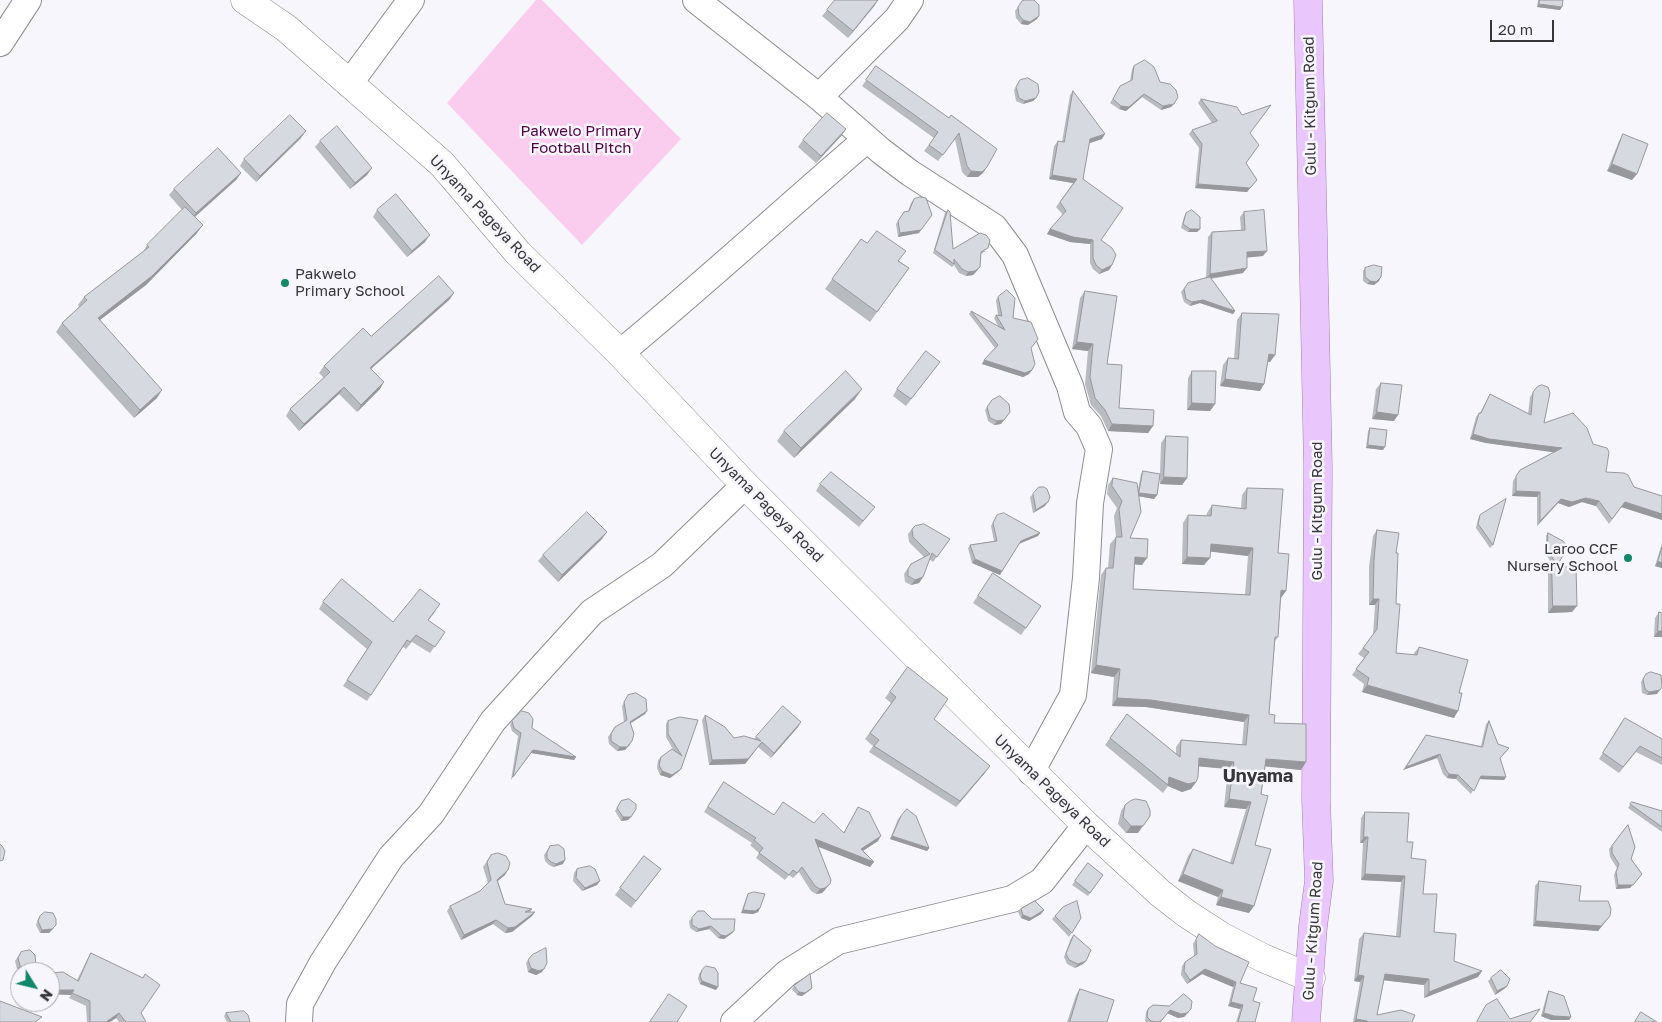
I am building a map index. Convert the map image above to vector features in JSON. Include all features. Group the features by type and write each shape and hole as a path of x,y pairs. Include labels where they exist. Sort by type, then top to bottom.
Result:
{"main road":[{"name":"Gulu - Kitgum Road","path":"1306,1022 1311,978 1313,926 1319,881 1316,799 1318,467 1308,0"}],"street":[{"path":"0,43 28,0"},
{"name":"Unyama Pageya Road","path":"245,0 286,28 442,164 518,253 620,353 745,485 1031,772 1160,893 1220,936 1254,954 1311,978"},
{"path":"349,84 411,0"},
{"path":"696,0 819,97 910,173 994,227 1015,255 1070,386 1078,412 1089,426 1099,449 1090,502 1086,578 1073,695 1031,772"},
{"path":"819,97 897,20 910,0"},
{"path":"620,353 685,300 750,239 867,139"},
{"path":"299,1022 300,1004 323,962 391,857 431,814 493,722 592,612 662,565 745,485"},
{"path":"734,1022 787,973 838,941 1012,899 1042,881 1086,825"}],"green space":[{"name":"Pakwelo Primary Football Pitch","path":"536,0 542,0 681,139 582,245 447,103"}],"building":[{"path":"835,0 878,0 853,31 827,10"},
{"path":"1034,0 1039,5 1039,16 1030,22 1023,20 1019,15 1018,7 1022,1"},
{"path":"1540,0 1563,0 1562,7 1539,4"},
{"path":"1145,60 1154,67 1160,82 1170,84 1176,90 1178,97 1174,104 1163,106 1144,94 1129,107 1121,106 1113,99 1120,86 1132,80 1134,66"},
{"path":"876,66 949,118 951,115 997,149 987,167 982,172 971,171 967,166 959,133 943,155 929,145 938,132 866,80"},
{"path":"1028,78 1038,84 1039,92 1036,98 1025,101 1019,98 1016,87 1020,80"},
{"path":"1073,91 1105,134 1090,139 1083,179 1123,208 1101,240 1112,248 1116,255 1112,265 1102,270 1096,265 1093,258 1093,240 1073,237 1050,229 1066,211 1060,202 1077,179 1052,175 1058,141 1064,142"},
{"path":"1201,99 1237,107 1242,115 1271,105 1250,133 1259,145 1246,163 1257,180 1250,188 1198,184 1202,144 1192,130 1217,121"},
{"path":"827,113 846,129 821,156 803,140"},
{"path":"290,115 306,131 260,176 244,159"},
{"path":"337,126 372,168 355,183 320,141"},
{"path":"1623,134 1648,144 1637,174 1612,164"},
{"path":"218,148 241,173 196,213 174,189"},
{"path":"396,194 430,235 412,251 377,210"},
{"path":"926,198 932,215 921,230 900,233 898,221 904,212 909,211 914,199"},
{"path":"185,207 203,225 152,276 98,318 162,390 140,410 62,323 87,300 84,297 149,247 147,245"},
{"path":"948,210 950,212 953,249 980,233 986,235 990,240 988,248 981,252 980,267 975,271 968,272 962,269 954,259 954,264 935,250"},
{"path":"1192,210 1200,217 1200,229 1190,229 1183,224 1186,213"},
{"path":"1264,210 1267,251 1247,252 1247,268 1210,274 1212,232 1245,230 1244,212"},
{"path":"877,231 906,251 898,261 909,268 877,312 832,279 861,239 867,243"},
{"path":"1374,265 1382,267 1381,277 1376,282 1370,281 1365,277 1365,268"},
{"path":"439,276 454,293 370,368 384,382 361,405 344,387 304,424 290,409 330,372 324,366 363,328 371,336"},
{"path":"1210,277 1235,311 1203,300 1192,302 1186,299 1184,289 1188,283"},
{"path":"1007,290 1015,298 1013,318 1031,322 1038,339 1031,348 1035,364 1032,370 1025,373 984,360 998,345 971,311 1005,330 996,315 1002,316 998,297"},
{"path":"1085,291 1117,296 1107,364 1122,365 1119,408 1154,410 1153,426 1112,424 1105,410 1095,398 1090,377 1093,344 1077,342"},
{"path":"1242,313 1279,314 1275,355 1269,354 1264,384 1225,379 1228,358 1238,359"},
{"path":"926,351 940,362 911,399 897,389"},
{"path":"846,371 862,389 801,448 784,431"},
{"path":"1192,371 1216,371 1215,404 1192,403"},
{"path":"1381,383 1402,385 1398,415 1377,412"},
{"path":"1542,385 1548,387 1550,393 1544,423 1573,413 1587,428 1593,444 1607,448 1609,452 1606,472 1624,473 1628,475 1634,487 1662,496 1662,514 1625,502 1612,519 1599,501 1586,498 1572,502 1561,499 1540,521 1540,492 1516,491 1516,476 1520,470 1562,448 1489,439 1473,434 1479,413 1481,413 1490,394 1531,415 1533,392"},
{"path":"1000,396 1009,404 1010,412 1004,420 997,421 990,418 987,407 992,400"},
{"path":"1370,428 1387,430 1385,447 1368,445"},
{"path":"1166,436 1188,437 1187,478 1164,477"},
{"path":"1143,471 1160,474 1157,495 1139,493"},
{"path":"831,472 875,507 863,521 820,484"},
{"path":"1113,478 1137,483 1141,512 1130,538 1148,539 1147,558 1135,557 1133,589 1250,595 1253,548 1211,544 1210,558 1187,557 1188,515 1211,516 1212,505 1246,509 1247,488 1283,489 1278,553 1289,554 1286,591 1281,590 1278,637 1275,637 1269,714 1275,715 1274,723 1306,724 1306,762 1266,759 1261,794 1268,796 1255,845 1271,849 1254,906 1221,897 1223,890 1183,874 1193,849 1233,864 1251,802 1229,799 1234,762 1199,758 1196,782 1188,784 1169,777 1168,785 1110,738 1127,714 1180,757 1181,740 1246,745 1249,715 1151,700 1117,698 1120,669 1096,665 1106,568 1113,568 1116,537 1122,537 1119,509 1122,501 1112,486"},
{"path":"1039,487 1047,489 1050,497 1048,502 1036,510 1033,494"},
{"path":"1506,499 1493,545 1478,524 1480,515"},
{"path":"587,512 607,532 562,575 543,555"},
{"path":"1004,513 1040,533 1021,541 1002,571 975,559 970,545 997,541 993,523 997,515"},
{"path":"924,524 950,539 937,557 932,553 923,577 915,580 908,576 908,569 911,564 930,554 913,537 912,529 915,526"},
{"path":"1377,530 1399,533 1396,553 1398,553 1396,604 1400,604 1396,653 1417,655 1419,647 1468,660 1459,693 1462,693 1458,711 1367,685 1369,678 1356,669 1369,652 1363,648 1377,629 1379,599 1373,599"},
{"path":"1548,533 1563,541 1566,545 1566,550 1557,566 1548,550"},
{"path":"1662,548 1662,563 1658,561"},
{"path":"1552,567 1576,567 1577,606 1553,606"},
{"path":"993,573 1041,606 1026,628 978,596"},
{"path":"342,579 393,622 420,589 440,604 428,620 445,632 435,647 416,635 410,642 407,640 371,695 347,680 372,642 323,602"},
{"path":"1659,612 1662,613 1662,631 1658,631"},
{"path":"908,667 948,699 934,719 990,766 960,801 874,746 879,740 870,733 896,697 890,692"},
{"path":"1651,672 1661,675 1662,687 1660,690 1649,692 1645,689 1643,679 1646,674"},
{"path":"636,693 646,699 647,711 630,722 634,734 632,741 627,747 620,747 611,741 611,734 615,727 627,720 624,702 628,695"},
{"path":"783,706 801,722 774,753 762,742 748,759 712,760 705,715 725,727 734,738 744,736 761,741 756,737"},
{"path":"522,711 529,713 533,719 532,728 576,757 533,750 513,777 521,733 514,728 512,721"},
{"path":"680,717 698,720 681,769 672,775 662,771 659,765 661,757 672,749 682,756 668,734 668,721"},
{"path":"1625,718 1662,739 1662,758 1640,746 1623,767 1603,753"},
{"path":"1489,721 1498,744 1509,748 1500,758 1506,777 1481,776 1474,791 1458,775 1449,774 1440,754 1406,767 1426,735 1482,747"},
{"path":"724,782 774,815 783,802 814,823 823,813 844,833 858,807 869,812 881,836 861,849 874,862 815,839 831,880 830,884 820,889 815,886 802,867 797,873 793,870 789,875 759,853 763,848 754,840 756,838 708,807"},
{"path":"629,799 636,804 636,809 631,817 623,817 617,808 621,801"},
{"path":"1136,799 1146,801 1150,810 1150,816 1143,826 1131,826 1123,817 1125,805"},
{"path":"1632,802 1662,811 1662,827 1630,804"},
{"path":"907,809 916,816 929,848 892,836 901,816"},
{"path":"1365,812 1409,813 1407,842 1413,842 1411,858 1426,860 1423,894 1437,894 1434,932 1456,934 1454,961 1482,971 1429,992 1429,979 1385,974 1377,1015 1401,1010 1415,1015 1412,1022 1367,1022 1356,1019 1364,976 1358,975 1364,933 1400,937 1405,876 1365,874 1368,837 1364,837"},
{"path":"1628,825 1635,847 1631,859 1642,874 1633,885 1618,885 1616,872 1619,864 1612,853 1612,846"},
{"path":"0,844 5,851 3,860 0,861"},
{"path":"559,845 564,849 565,860 556,864 547,858 547,852 550,846"},
{"path":"498,853 506,856 510,863 508,870 497,880 505,904 532,909 525,912 535,912 515,927 508,928 496,920 464,935 450,906 480,891 491,880 487,862 491,855"},
{"path":"644,856 661,869 636,901 620,888"},
{"path":"1088,863 1103,875 1090,893 1075,881"},
{"path":"590,866 595,869 600,881 585,888 576,878 577,869"},
{"path":"1539,881 1581,886 1579,901 1608,901 1611,909 1610,916 1601,926 1536,921"},
{"path":"754,892 765,894 760,908 755,911 743,910 748,894"},
{"path":"1035,901 1044,910 1031,918 1023,915 1021,909"},
{"path":"1077,901 1081,918 1072,933 1055,916 1063,907"},
{"path":"698,911 704,911 712,919 735,919 734,931 726,936 721,935 711,926 699,929 692,925 692,918"},
{"path":"45,912 53,913 56,919 56,925 52,929 42,930 38,921"},
{"path":"1199,934 1215,946 1249,962 1240,983 1257,988 1253,1001 1260,1003 1255,1022 1238,1022 1243,1005 1231,1002 1236,982 1205,969 1190,980 1184,971 1185,962 1197,954 1196,940"},
{"path":"1074,935 1091,950 1086,961 1078,964 1069,960 1066,954"},
{"path":"546,948 547,963 544,969 539,971 531,968 528,960 532,955"},
{"path":"30,950 35,955 36,962 19,962 18,958 21,952"},
{"path":"91,953 143,978 145,974 160,985 141,1013 146,1022 126,1022 119,1013 106,1022 90,1022 90,1001 72,993 74,990 60,990 60,972 63,972 78,981"},
{"path":"706,966 715,968 718,973 718,987 702,981 700,976"},
{"path":"1501,970 1510,979 1507,986 1497,991 1491,978"},
{"path":"810,974 812,988 805,993 799,992 794,986"},
{"path":"1080,989 1114,1000 1107,1022 1070,1022"},
{"path":"1549,991 1564,996 1571,1017 1554,1016 1544,1013"},
{"path":"669,994 687,1006 677,1022 650,1022"},
{"path":"1184,994 1192,1001 1191,1009 1187,1013 1181,1014 1170,1010 1158,1022 1151,1021 1147,1017 1148,1009 1153,1005 1169,1006"},
{"path":"1497,999 1510,1019 1540,1009 1530,1022 1477,1022 1486,1005"},
{"path":"0,1001 10,1005 10,1012 29,1012 42,1017 35,1022 0,1022"},
{"path":"244,1011 248,1015 250,1022 231,1022 226,1013"},
{"path":"1641,1012 1657,1022 1635,1022"}],"place":[{"name":"Pakwelo Primary School","path":"285,283"},
{"name":"Laroo CCF Nursery School","path":"1628,558"}],"district":[{"name":"Unyama","path":"1258,776"}]}
